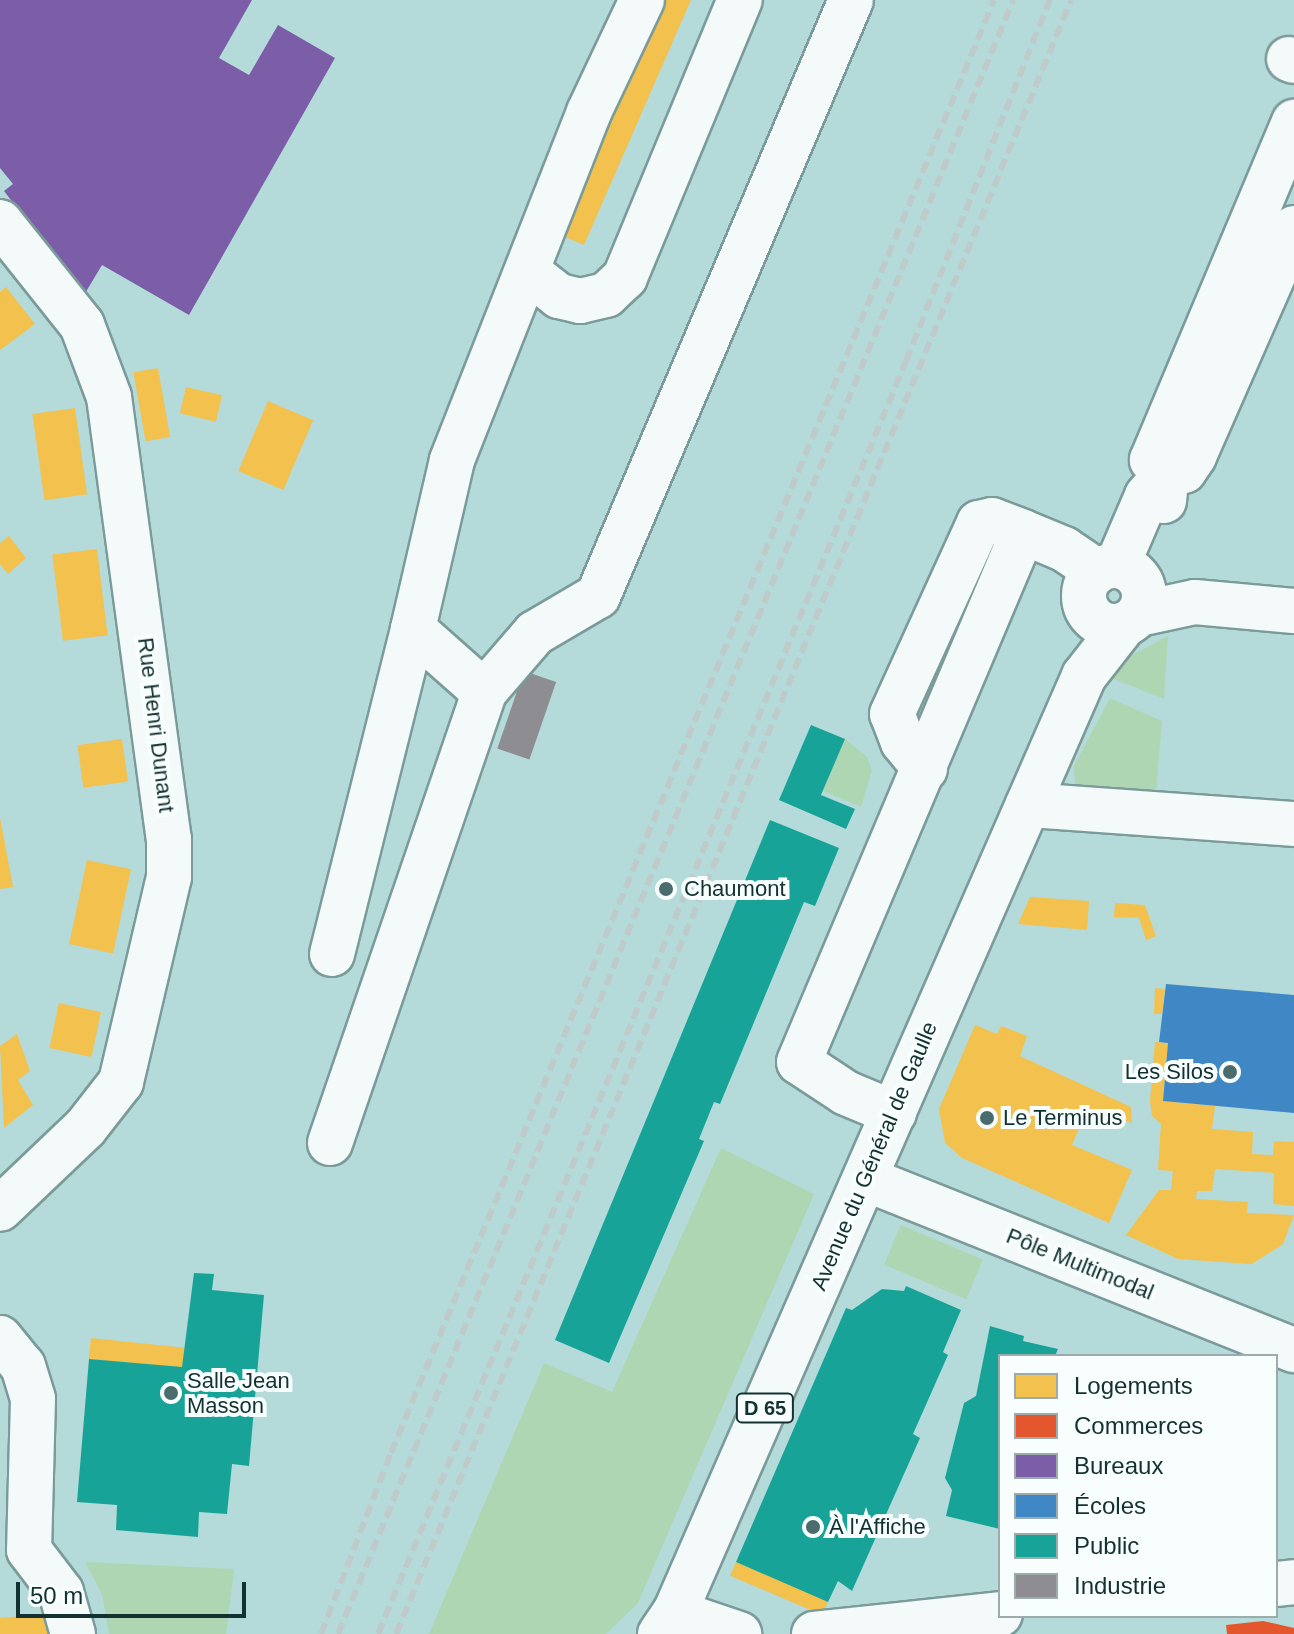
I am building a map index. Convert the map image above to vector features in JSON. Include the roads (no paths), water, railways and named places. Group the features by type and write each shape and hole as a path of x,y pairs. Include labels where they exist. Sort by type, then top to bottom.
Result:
{"street":[{"path":"332,954 452,460 589,112 642,0"},
{"path":"527,271 559,296 580,301 606,295 625,277 740,0"},
{"path":"330,1143 484,692 535,633 598,596 851,0"},
{"path":"1275,238 1294,122"},
{"name":"Rue Henri Dunant","path":"0,222 82,325 109,397 168,814 169,877 121,1082 85,1128 0,1209"},
{"name":"Avenue du Général de Gaulle","path":"676,1626 676,1610 1120,592 1163,503 1167,473 1152,460 1210,370 1275,238"},
{"path":"894,1113 846,1093 799,1062 1023,532 1064,549 1120,592 1294,611"},
{"path":"413,629 484,692"},
{"path":"1028,805 1294,824"},
{"name":"Pôle Multimodal","path":"866,1179 1294,1350"},
{"path":"0,1338 23,1366 33,1399 14,1550 61,1592 73,1634"},
{"path":"814,1634 978,1622"},
{"path":"676,1626 739,1634"}],"railway":[{"path":"321,1634 391,1453 994,0"},
{"path":"338,1634 1013,0"},
{"path":"378,1634 906,361 1050,0"},
{"path":"396,1634 1071,0"}],"place":[{"name":"Chaumont","path":"666,889"},
{"name":"Les Silos","path":"1230,1072"},
{"name":"Le Terminus","path":"987,1118"},
{"name":"Salle Jean Masson","path":"171,1393"},
{"name":"À l'Affiche","path":"813,1527"}]}
